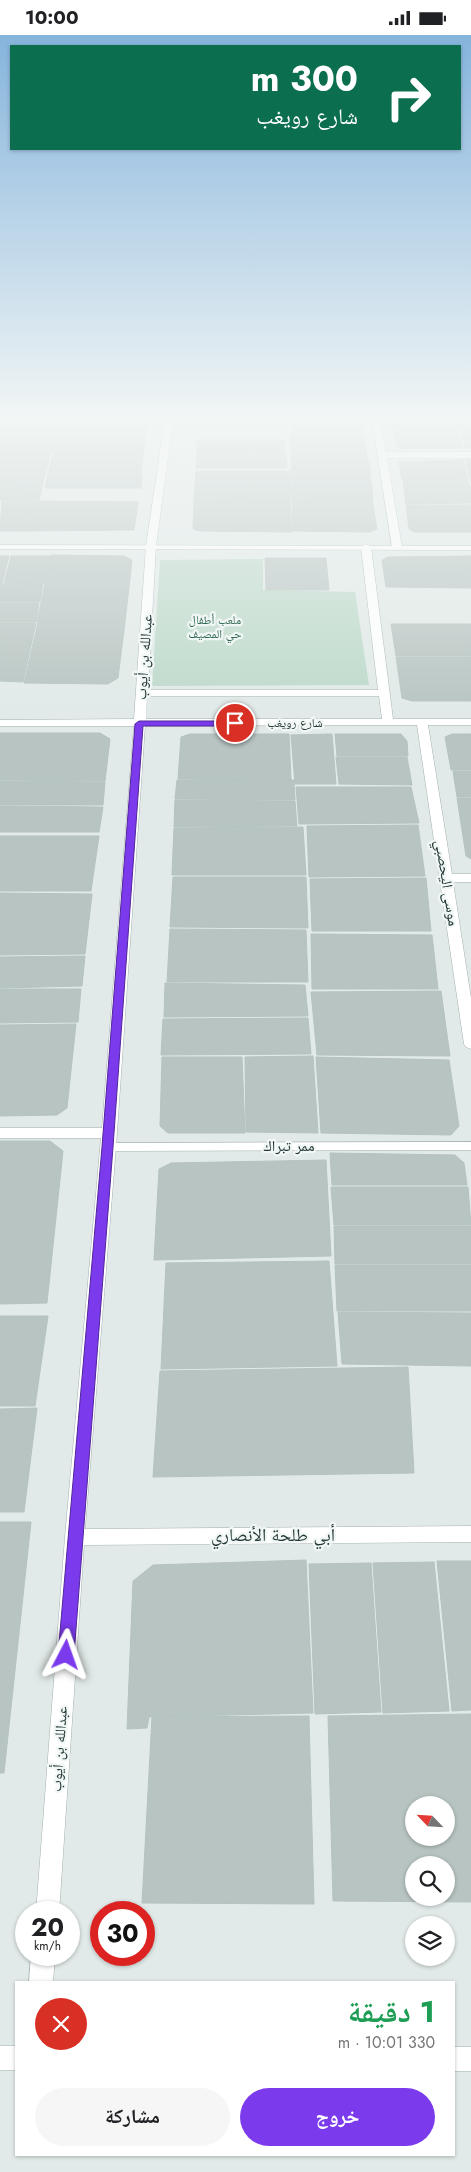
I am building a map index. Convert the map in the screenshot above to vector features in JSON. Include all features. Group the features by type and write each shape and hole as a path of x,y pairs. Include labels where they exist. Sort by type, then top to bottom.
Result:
{"street":[{"name":"عبدالله بن أيوب","path":"48,1901 75,1537 108,1140 142,693 151,546 155,520"},
{"path":"393,520 397,547"},
{"path":"366,547 388,723"},
{"path":"142,693 383,693"},
{"name":"موسى اليحصبي","path":"422,722 470,1037"},
{"name":"شارع رويغب","path":"0,723 471,723"},
{"path":"446,878 471,878"},
{"name":"ممر تبراك","path":"0,1133 108,1140"},
{"name":"أبي طلحة الأنصاري","path":"75,1537 471,1534"},
{"path":"41,1981 43,1966"},
{"path":"0,2058 15,2058"},
{"path":"455,2059 471,2059"}],"lane":[{"path":"0,547 471,548"},
{"name":"ممر تبراك","path":"108,1140 471,1145"}],"green space":[{"name":"ملعب أطفال حي المصيف","path":"263,559 263,590 355,592 369,685 152,686 160,560"}],"building":[{"path":"1,520 23,520 20,531 0,531"},
{"path":"23,520 135,520 134,530 21,531"},
{"path":"193,520 291,520 292,532 199,531 193,529"},
{"path":"293,520 376,520 377,529 370,532 293,531"},
{"path":"408,520 471,520 471,532 414,532 409,529"},
{"path":"51,555 124,556 132,560 125,622 37,622"},
{"path":"0,556 9,556 2,584 0,584"},
{"path":"11,556 51,556 44,584 4,583"},
{"path":"471,556 471,588 386,587 382,560 388,557"},
{"path":"265,558 326,558 329,590 266,590"},
{"path":"0,584 43,584 40,602 0,602"},
{"path":"0,603 39,603 36,622 0,622"},
{"path":"38,622 125,622 118,678 108,684 24,683"},
{"path":"0,623 36,623 23,682 0,681"},
{"path":"391,624 471,624 471,656 396,656"},
{"path":"396,657 471,657 471,701 412,701 402,698"},
{"path":"0,733 100,733 110,739 105,781 0,780"},
{"path":"190,734 289,734 291,780 178,779 181,737"},
{"path":"332,734 336,784 295,784 291,735"},
{"path":"335,734 401,734 407,741 408,756 337,756"},
{"path":"452,734 471,734 471,770 451,770 445,737"},
{"path":"336,757 407,757 412,785 339,784"},
{"path":"453,771 471,771 471,797 457,797"},
{"path":"177,780 294,780 295,800 175,799"},
{"path":"0,781 105,782 103,805 0,805"},
{"path":"296,787 411,787 419,823 299,824"},
{"path":"457,798 471,798 471,859 466,856"},
{"path":"175,800 295,801 297,826 174,827"},
{"path":"0,806 103,807 99,832 0,832"},
{"path":"418,825 425,876 309,877 307,826"},
{"path":"303,827 306,875 172,875 174,828"},
{"path":"0,836 99,836 91,891 0,891"},
{"path":"173,877 306,877 308,928 170,927"},
{"path":"426,878 431,931 312,931 310,879"},
{"path":"0,893 92,894 85,954 0,955"},
{"path":"170,929 306,930 308,982 167,982"},
{"path":"311,934 432,935 438,989 312,989"},
{"path":"85,956 82,986 0,988 0,957"},
{"path":"165,983 305,985 308,1016 164,1017"},
{"path":"0,989 81,989 78,1022 0,1023"},
{"path":"441,991 450,1056 317,1055 311,992"},
{"path":"308,1018 311,1054 161,1055 163,1019"},
{"path":"76,1024 67,1108 57,1115 0,1116 0,1025"},
{"path":"313,1056 318,1133 246,1132 245,1057"},
{"path":"162,1057 242,1057 245,1133 168,1133 160,1126"},
{"path":"316,1057 449,1060 459,1126 451,1135 321,1133"},
{"path":"0,1141 50,1141 63,1151 47,1303 0,1304"},
{"path":"330,1153 455,1155 464,1163 467,1185 332,1185"},
{"path":"326,1160 331,1256 154,1260 159,1169 171,1163"},
{"path":"331,1187 468,1187 471,1225 334,1225"},
{"path":"334,1226 471,1226 471,1264 335,1264"},
{"path":"329,1261 337,1366 161,1369 166,1263"},
{"path":"335,1265 471,1265 471,1311 337,1311"},
{"path":"338,1312 471,1313 471,1366 342,1364"},
{"path":"0,1316 48,1316 35,1406 0,1406"},
{"path":"408,1367 414,1473 153,1477 160,1371"},
{"path":"37,1408 24,1512 0,1512 0,1409"},
{"path":"0,1522 31,1522 4,1773 0,1773"},
{"path":"306,1560 313,1713 149,1717 147,1728 127,1729 133,1581 153,1565"},
{"path":"437,1561 471,1561 471,1710 452,1711"},
{"path":"434,1562 449,1711 383,1713 373,1563"},
{"path":"371,1563 381,1712 315,1714 309,1564"},
{"path":"471,1714 471,1902 455,1902 455,1856 405,1856 405,1902 333,1901 328,1716"},
{"path":"309,1716 314,1904 155,1903 155,1901 142,1901 152,1717"}],"route":[{"path":"66,1655 108,1147 139,724 235,723"}]}
